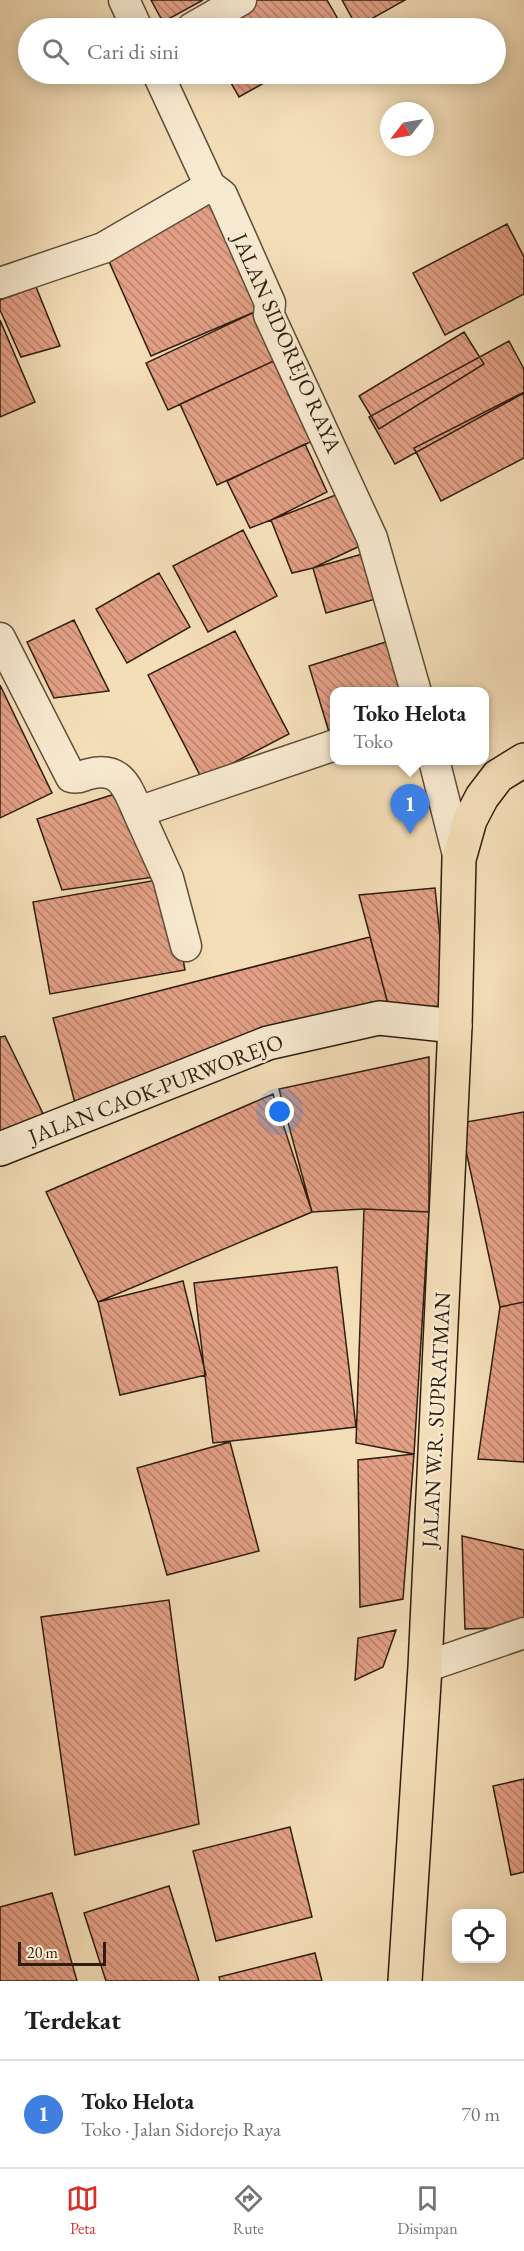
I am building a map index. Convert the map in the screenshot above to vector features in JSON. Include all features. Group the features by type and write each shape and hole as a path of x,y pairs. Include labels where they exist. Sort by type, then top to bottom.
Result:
{"main road":[{"name":"JALAN W.R. SUPRATMAN","path":"405,1981 425,1667 455,1026 459,859 470,820 482,797 498,776 524,760"}],"street":[{"path":"124,0 132,18"},
{"path":"210,18 241,0"},
{"name":"JALAN SIDOREJO RAYA","path":"163,84 210,186 222,195 270,303 269,315 372,538 415,687"},
{"path":"0,283 103,248 210,186"},
{"path":"0,638 71,777 77,779 89,774 117,775 126,786 168,878 186,946"},
{"path":"138,812 207,786 283,764 330,747"},
{"path":"435,765 459,859"},
{"name":"JALAN CAOK-PURWOREJO","path":"0,1149 268,1043 379,1018 455,1026"},
{"path":"425,1667 524,1633"}],"building":[{"path":"151,0 203,0 170,18 161,18"},
{"path":"241,0 327,0 337,18 215,18"},
{"path":"342,0 405,0 373,18 352,18"},
{"path":"232,84 262,84 239,97"},
{"path":"222,195 257,311 151,356 103,248"},
{"path":"507,224 524,257 524,294 445,335 413,273"},
{"path":"36,287 60,346 21,357 0,310 0,300"},
{"path":"257,311 278,359 168,410 146,363"},
{"path":"0,320 35,402 0,417"},
{"path":"464,332 484,364 379,429 359,396"},
{"path":"509,341 524,369 524,393 395,464 369,417"},
{"path":"278,359 315,440 217,485 180,404"},
{"path":"524,392 524,458 441,501 414,448"},
{"path":"305,444 327,492 250,528 227,481"},
{"path":"341,493 362,545 313,568 292,573 271,520"},
{"path":"243,530 277,596 208,632 173,566"},
{"path":"366,553 379,598 326,613 313,568"},
{"path":"159,573 190,627 127,663 96,609"},
{"path":"74,620 109,691 54,698 27,642"},
{"path":"235,631 289,734 202,779 148,675"},
{"path":"389,641 403,687 330,687 329,732 309,666"},
{"path":"0,685 52,793 0,818"},
{"path":"118,793 155,877 62,890 37,819"},
{"path":"168,878 185,970 50,994 33,902"},
{"path":"435,888 447,1006 389,1008 359,895"},
{"path":"370,937 389,1008 82,1130 53,1018"},
{"path":"5,1036 54,1136 0,1145 0,1037"},
{"path":"429,1057 429,1212 364,1209 312,1212 279,1089"},
{"path":"273,1094 312,1212 98,1302 46,1192"},
{"path":"524,1112 524,1302 500,1307 460,1123"},
{"path":"364,1209 429,1212 414,1454 356,1443"},
{"path":"337,1267 356,1427 213,1443 194,1283"},
{"path":"183,1281 206,1375 120,1395 98,1302"},
{"path":"524,1302 524,1462 478,1459 500,1307"},
{"path":"230,1442 259,1551 167,1575 137,1468"},
{"path":"414,1454 403,1599 360,1607 358,1460"},
{"path":"462,1536 524,1550 524,1627 465,1629"},
{"path":"169,1600 199,1824 75,1855 41,1617"},
{"path":"396,1630 383,1667 355,1680 358,1638"},
{"path":"524,1779 524,1872 511,1875 493,1786"},
{"path":"290,1827 312,1917 216,1941 193,1851"},
{"path":"169,1886 199,1981 106,1981 84,1913"},
{"path":"52,1893 77,1981 0,1981 0,1907"},
{"path":"315,1953 322,1981 220,1981 219,1977"}],"place":[{"name":"Toko Helota","path":"410,834"}]}
